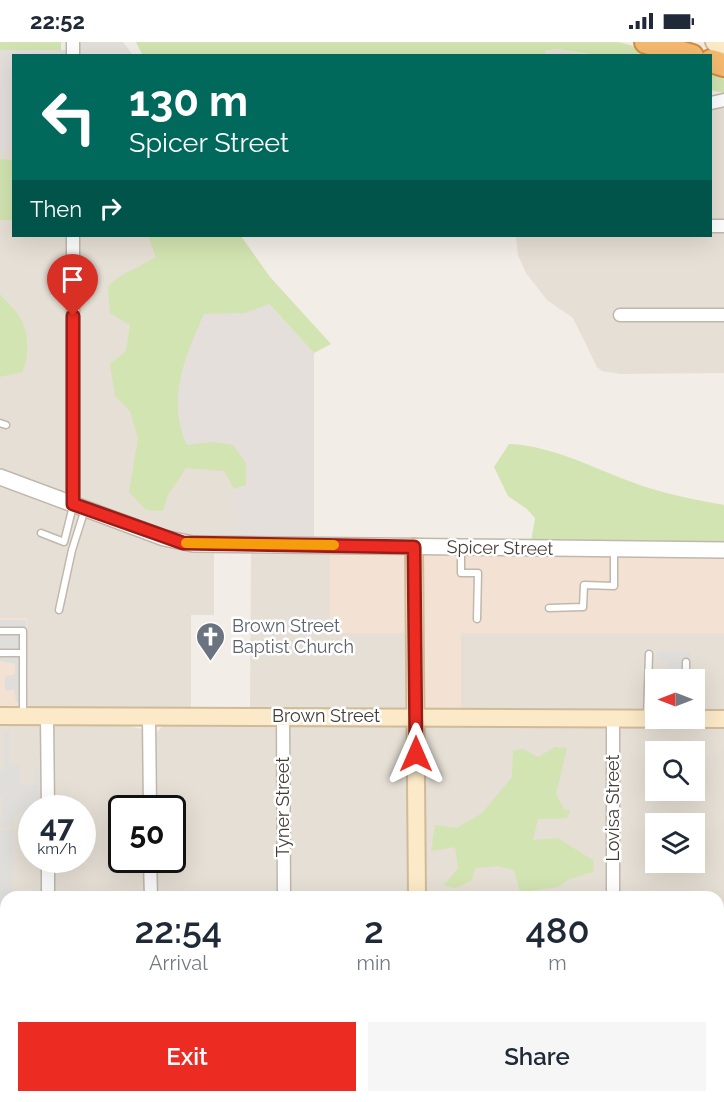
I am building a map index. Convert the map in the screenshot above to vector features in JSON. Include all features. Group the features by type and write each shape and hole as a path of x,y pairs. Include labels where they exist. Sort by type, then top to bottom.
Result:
{"highway":[{"path":"646,42 685,54"}],"main road":[{"path":"714,42 724,55"},
{"path":"414,547 417,891"},
{"name":"Brown Street","path":"0,716 645,719"},
{"name":"Brown Street","path":"705,719 724,719"}],"street":[{"path":"73,237 79,506"},
{"path":"620,315 724,315"},
{"name":"Spicer Street","path":"0,477 183,543 724,550"},
{"name":"Tyner Street","path":"283,716 284,891"},
{"path":"47,717 48,795"},
{"path":"149,718 150,795"},
{"name":"Lovisa Street","path":"613,719 613,891"},
{"path":"48,873 48,891"},
{"path":"150,873 151,891"}],"lane":[{"path":"41,533 64,542 79,506"},
{"path":"59,610 79,506"},
{"path":"460,547 461,573 478,573 477,619"},
{"path":"549,608 583,607 584,585 614,586 614,549"},
{"path":"0,631 23,631 23,717"},
{"path":"0,654 23,653"},
{"path":"649,654 649,669"},
{"path":"686,662 686,669"}],"shaded area":[{"path":"78,42 123,42 132,54 78,54"},
{"path":"558,49 585,54 531,54"},
{"path":"0,50 67,50 67,54 12,54 12,148 0,148"},
{"path":"724,107 724,222 712,222 712,110"},
{"path":"0,148 12,148 12,237 67,237 68,488 62,493 0,471"},
{"path":"712,229 724,229 724,310 619,320 724,321 724,373 620,374 602,371 597,367 573,318 547,300 526,273 518,255 516,237 712,237"},
{"path":"78,237 164,237 234,453 234,539 180,536 82,500 80,496"},
{"path":"265,300 314,353 314,540 234,539 234,454 168,453 167,301"},
{"path":"0,486 169,547 214,552 214,615 191,615 191,709 28,710 27,618 0,618"},
{"path":"251,552 330,552 330,632 408,633 408,707 403,710 250,710"},
{"path":"330,552 406,556 408,633 330,633"},
{"path":"426,554 724,557 724,633 461,633 461,710 424,709 420,558"},
{"path":"0,618 27,618 28,710 0,709"},
{"path":"0,620 26,620 27,702 16,702 14,690 5,690 5,677 15,674 15,664 0,661"},
{"path":"461,633 724,633 724,711 705,711 705,669 645,669 645,711 461,710"},
{"path":"691,651 690,669 667,669 667,660 657,659 657,652"},
{"path":"0,723 36,723 41,729 42,795 18,795 18,873 43,873 43,891 0,891"},
{"path":"57,723 113,723 142,729 144,795 108,795 108,873 144,873 144,891 53,891 53,873 96,873 96,795 52,795 52,727"},
{"path":"426,724 604,726 606,732 607,891 421,891 422,726"},
{"path":"273,725 276,729 277,891 156,891 156,873 186,873 186,795 156,795 155,734 163,726"},
{"path":"291,725 405,725 408,728 409,891 289,891 289,727"},
{"path":"705,725 724,725 724,891 618,891 618,729 621,726 645,726 645,729 705,729"},
{"path":"4,730 9,731 9,764 20,764 20,785 34,785 35,769 39,769 40,795 18,795 18,814 13,814 13,827 0,827 3,795 0,795 0,770 4,770"},
{"path":"0,830 13,830 12,891 0,891"}],"green space":[{"path":"0,42 61,42 61,50 0,50"},
{"path":"136,42 618,42 666,54 589,54 558,49 545,51 545,54 142,54"},
{"path":"712,67 724,71 724,93 712,90"},
{"path":"0,159 12,160 12,220 0,220"},
{"path":"148,237 242,237 270,277 331,344 314,353 269,304 245,313 204,314 190,346 180,378 178,411 181,428 187,445 212,442 233,445 246,463 246,485 234,489 224,471 186,468 168,495 163,511 146,510 129,492 138,438 130,411 115,396 110,364 126,351 130,325 110,313 108,287 124,274 156,257"},
{"path":"0,294 22,322 27,344 25,366 22,372 0,377"},
{"path":"509,444 555,453 652,489 724,505 724,544 531,542 535,518 527,509 508,496 494,467"},
{"path":"555,747 567,748 556,794 564,809 570,811 567,818 538,819 533,840 558,838 594,861 593,872 569,879 558,887 520,891 514,870 496,866 476,868 471,881 455,888 444,885 458,868 455,847 431,851 435,825 457,828 482,813 512,777 513,751 523,749 538,757"}],"slow traffic":[{"path":"186,543 334,545"}],"place":[{"name":"Brown Street Baptist Church","path":"211,662"}],"route":[{"path":"73,316 73,504 183,543 414,547 416,754"}]}
